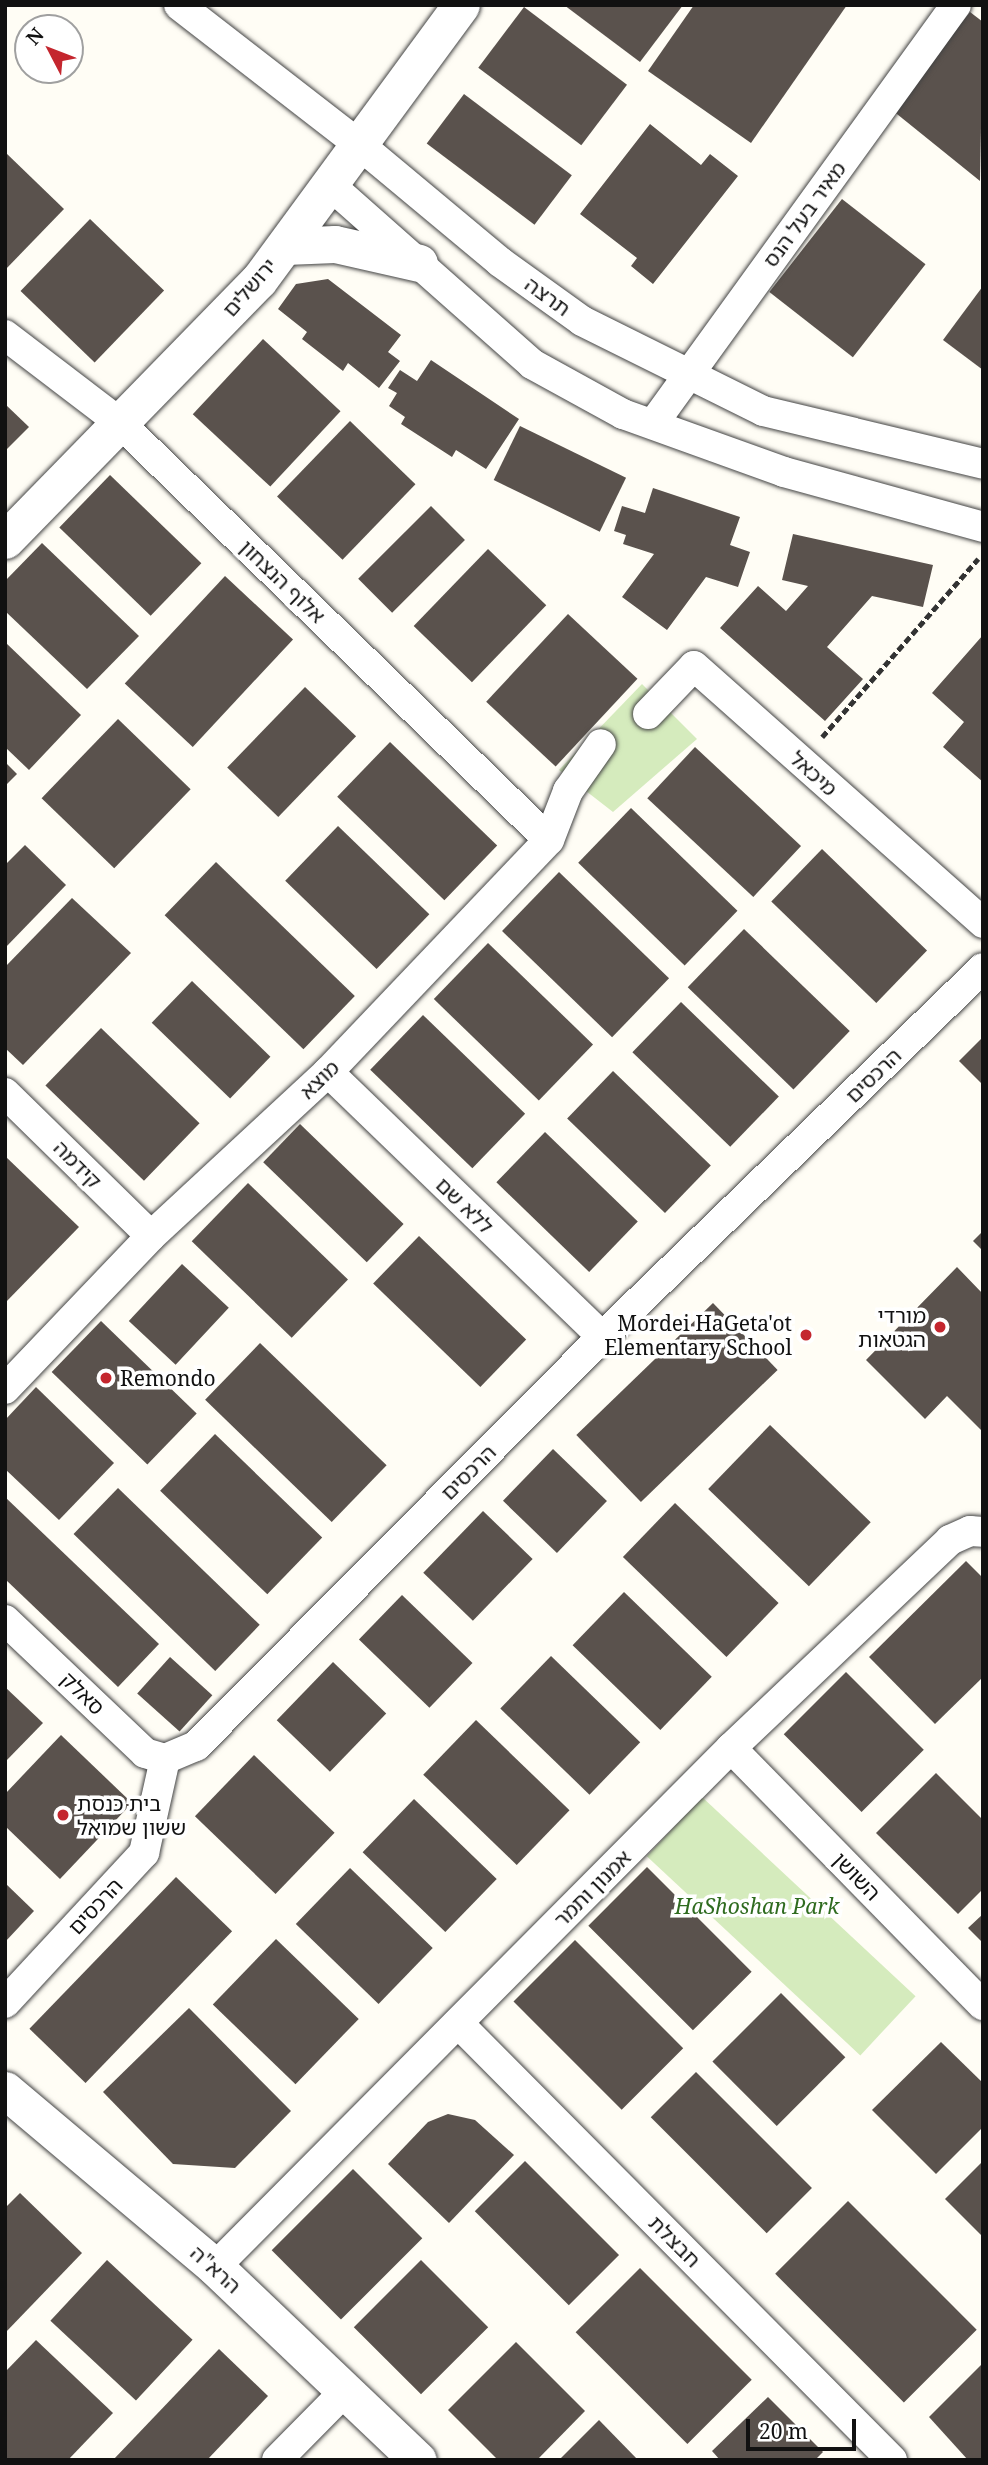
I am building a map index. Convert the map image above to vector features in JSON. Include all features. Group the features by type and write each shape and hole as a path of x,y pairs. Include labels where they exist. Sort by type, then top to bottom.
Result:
{"street":[{"name":"תרצה","path":"179,5 361,146 500,262 582,321 763,411 983,464"},
{"name":"ירושלים","path":"5,540 259,279 361,146 461,5"},
{"name":"מאיר בעל הנס","path":"653,424 956,5"},
{"path":"330,185 532,364 622,414 784,472 983,527"},
{"path":"285,246 335,244 419,263"},
{"name":"אלוף הנצחון","path":"5,335 120,423 550,840"},
{"name":"מיכאל","path":"648,714 694,666 983,923"},
{"name":"מוצא","path":"5,1389 151,1236 328,1072 550,840 568,791 601,744"},
{"name":"הרכסים","path":"5,2003 144,1853 165,1759 196,1746 602,1337 983,968"},
{"name":"ללא שם","path":"328,1072 602,1337"},
{"name":"קידמה","path":"5,1093 151,1236"},
{"name":"אמנון ותמר","path":"215,2266 731,1748 950,1540 971,1531 983,1532"},
{"name":"סאלק","path":"5,1620 145,1753 165,1759"},
{"name":"השושן","path":"731,1748 983,2005"},
{"name":"חבצלת","path":"458,2023 892,2460"},
{"name":"הרא\"ה","path":"5,2090 215,2266 418,2460"},
{"path":"277,2460 346,2390"}],"path":[{"path":"801,761 983,553"}],"green space":[{"path":"642,684 697,739 613,812 559,770"},
{"name":"HaShoshan Park","path":"702,1797 916,1996 860,2055 647,1856"}],"building":[{"path":"564,5 683,5 640,62"},
{"path":"694,5 847,5 751,143 648,71"},
{"path":"524,7 627,85 581,145 478,68"},
{"path":"970,12 983,22 980,181 892,110"},
{"path":"464,94 572,175 535,225 427,144"},
{"path":"650,124 701,165 710,154 738,176 653,284 631,266 637,258 580,214"},
{"path":"5,152 64,209 5,270"},
{"path":"842,199 926,264 853,357 769,292"},
{"path":"90,219 164,291 95,362 21,291"},
{"path":"328,279 401,335 388,352 400,361 379,388 348,363 343,371 302,339 307,332 278,309 296,284"},
{"path":"983,286 983,370 943,340"},
{"path":"263,339 341,411 270,487 193,414"},
{"path":"431,360 519,419 486,469 456,450 452,457 401,424 405,417 389,406 397,393 388,388 400,370 417,381"},
{"path":"5,404 29,427 5,451"},
{"path":"350,421 415,484 343,560 277,497"},
{"path":"520,426 626,478 600,532 494,480"},
{"path":"110,475 201,563 151,616 59,528"},
{"path":"653,488 740,517 730,545 750,552 738,587 706,577 667,630 622,597 654,554 623,544 626,535 614,531 622,506 645,513"},
{"path":"431,506 465,540 392,613 358,579"},
{"path":"793,534 933,565 923,607 872,596 827,647 863,679 825,721 720,628 758,586 786,611 808,586 782,580"},
{"path":"42,543 139,636 87,689 5,611 5,581"},
{"path":"488,549 546,605 472,682 414,626"},
{"path":"225,576 293,639 193,747 125,684"},
{"path":"568,614 637,679 556,767 486,702"},
{"path":"983,635 983,782 943,747 964,722 932,693"},
{"path":"5,642 81,715 29,770 5,747"},
{"path":"305,687 356,736 278,817 227,768"},
{"path":"118,719 191,789 114,868 42,798"},
{"path":"390,742 497,846 444,900 337,797"},
{"path":"695,747 801,846 753,897 647,798"},
{"path":"5,762 17,774 5,786"},
{"path":"631,808 737,911 685,965 578,863"},
{"path":"338,826 429,914 377,969 285,881"},
{"path":"25,845 66,885 5,948 5,865"},
{"path":"822,849 927,950 876,1003 771,902"},
{"path":"216,862 355,996 303,1049 165,915"},
{"path":"559,872 669,978 612,1037 502,931"},
{"path":"72,898 131,953 23,1065 5,1048 5,967"},
{"path":"744,929 850,1031 793,1089 688,987"},
{"path":"488,943 593,1044 539,1101 434,999"},
{"path":"192,981 270,1057 230,1098 152,1023"},
{"path":"681,1002 779,1096 730,1147 632,1052"},
{"path":"423,1015 525,1114 472,1168 370,1070"},
{"path":"101,1028 200,1123 144,1181 45,1086"},
{"path":"983,1037 983,1085 959,1061"},
{"path":"613,1071 711,1165 665,1213 567,1118"},
{"path":"300,1124 404,1224 367,1262 263,1162"},
{"path":"545,1132 638,1222 589,1272 496,1182"},
{"path":"5,1156 79,1227 5,1303"},
{"path":"248,1183 348,1280 292,1338 192,1241"},
{"path":"983,1231 983,1251 973,1241"},
{"path":"419,1236 526,1340 480,1387 373,1283"},
{"path":"182,1264 229,1308 176,1365 129,1321"},
{"name":"מורדי הגטאות","path":"957,1267 983,1294 983,1432 947,1396 925,1419 866,1360"},
{"name":"Mordei HaGeta'ot Elementary School","path":"713,1303 778,1370 641,1502 576,1435"},
{"path":"101,1321 197,1413 147,1464 52,1372"},
{"path":"260,1343 387,1465 332,1522 205,1400"},
{"path":"36,1387 114,1463 59,1520 5,1469 5,1420"},
{"path":"770,1425 871,1522 809,1586 708,1489"},
{"path":"215,1434 322,1538 267,1594 160,1491"},
{"path":"553,1449 607,1501 557,1553 503,1501"},
{"path":"118,1488 260,1625 215,1671 74,1534"},
{"path":"5,1497 159,1644 118,1687 5,1579"},
{"path":"675,1503 779,1603 726,1657 623,1557"},
{"path":"483,1511 533,1559 473,1621 423,1573"},
{"path":"966,1561 983,1578 983,1677 935,1724 869,1657"},
{"path":"624,1592 712,1677 660,1730 573,1645"},
{"path":"402,1595 472,1663 429,1708 359,1640"},
{"path":"551,1656 640,1742 589,1795 500,1709"},
{"path":"170,1657 212,1695 180,1732 137,1693"},
{"path":"333,1662 386,1713 330,1772 277,1720"},
{"path":"846,1672 924,1750 862,1812 784,1734"},
{"path":"5,1687 43,1723 5,1762"},
{"path":"476,1720 570,1810 517,1865 423,1775"},
{"name":"בית כנסת ששון שמואל","path":"61,1735 132,1803 60,1879 5,1826 5,1794"},
{"path":"254,1755 335,1833 276,1894 195,1816"},
{"path":"936,1773 983,1820 983,1889 958,1914 876,1833"},
{"path":"414,1799 497,1879 445,1932 363,1852"},
{"path":"647,1867 752,1972 693,2030 588,1926"},
{"path":"350,1868 433,1948 379,2004 296,1924"},
{"path":"176,1877 232,1931 86,2083 29,2029"},
{"path":"5,1883 34,1911 5,1942"},
{"path":"983,1914 983,1943 968,1928"},
{"path":"276,1939 359,2019 296,2084 213,2004"},
{"path":"575,1940 683,2048 622,2110 513,2002"},
{"path":"781,1993 845,2057 777,2126 712,2062"},
{"path":"189,2008 291,2111 235,2168 173,2164 103,2092"},
{"path":"941,2042 983,2083 983,2127 936,2174 872,2110"},
{"path":"696,2072 812,2188 767,2233 651,2117"},
{"path":"448,2114 475,2120 514,2155 449,2223 388,2164 428,2122"},
{"path":"525,2161 619,2255 569,2305 475,2211"},
{"path":"983,2161 983,2237 945,2199"},
{"path":"353,2169 422,2238 341,2320 272,2250"},
{"path":"20,2193 82,2253 5,2333 5,2208"},
{"path":"848,2201 977,2330 904,2403 775,2274"},
{"path":"107,2260 193,2340 136,2400 50,2321"},
{"path":"421,2260 488,2327 421,2394 354,2327"},
{"path":"640,2268 752,2380 687,2444 576,2332"},
{"path":"36,2340 113,2413 68,2460 5,2460 5,2372"},
{"path":"516,2342 585,2411 537,2460 498,2460 448,2410"},
{"path":"219,2349 268,2396 207,2460 113,2460"},
{"path":"981,2365 983,2460 968,2460 929,2417"},
{"path":"768,2397 823,2452 815,2460 720,2460 712,2451"},
{"path":"599,2420 638,2460 559,2460"}],"place":[{"name":"מורדי הגטאות","path":"940,1327"},
{"name":"Mordei HaGeta'ot Elementary School","path":"806,1335"},
{"name":"Remondo","path":"106,1378"},
{"name":"בית כנסת ששון שמואל","path":"63,1815"}]}
